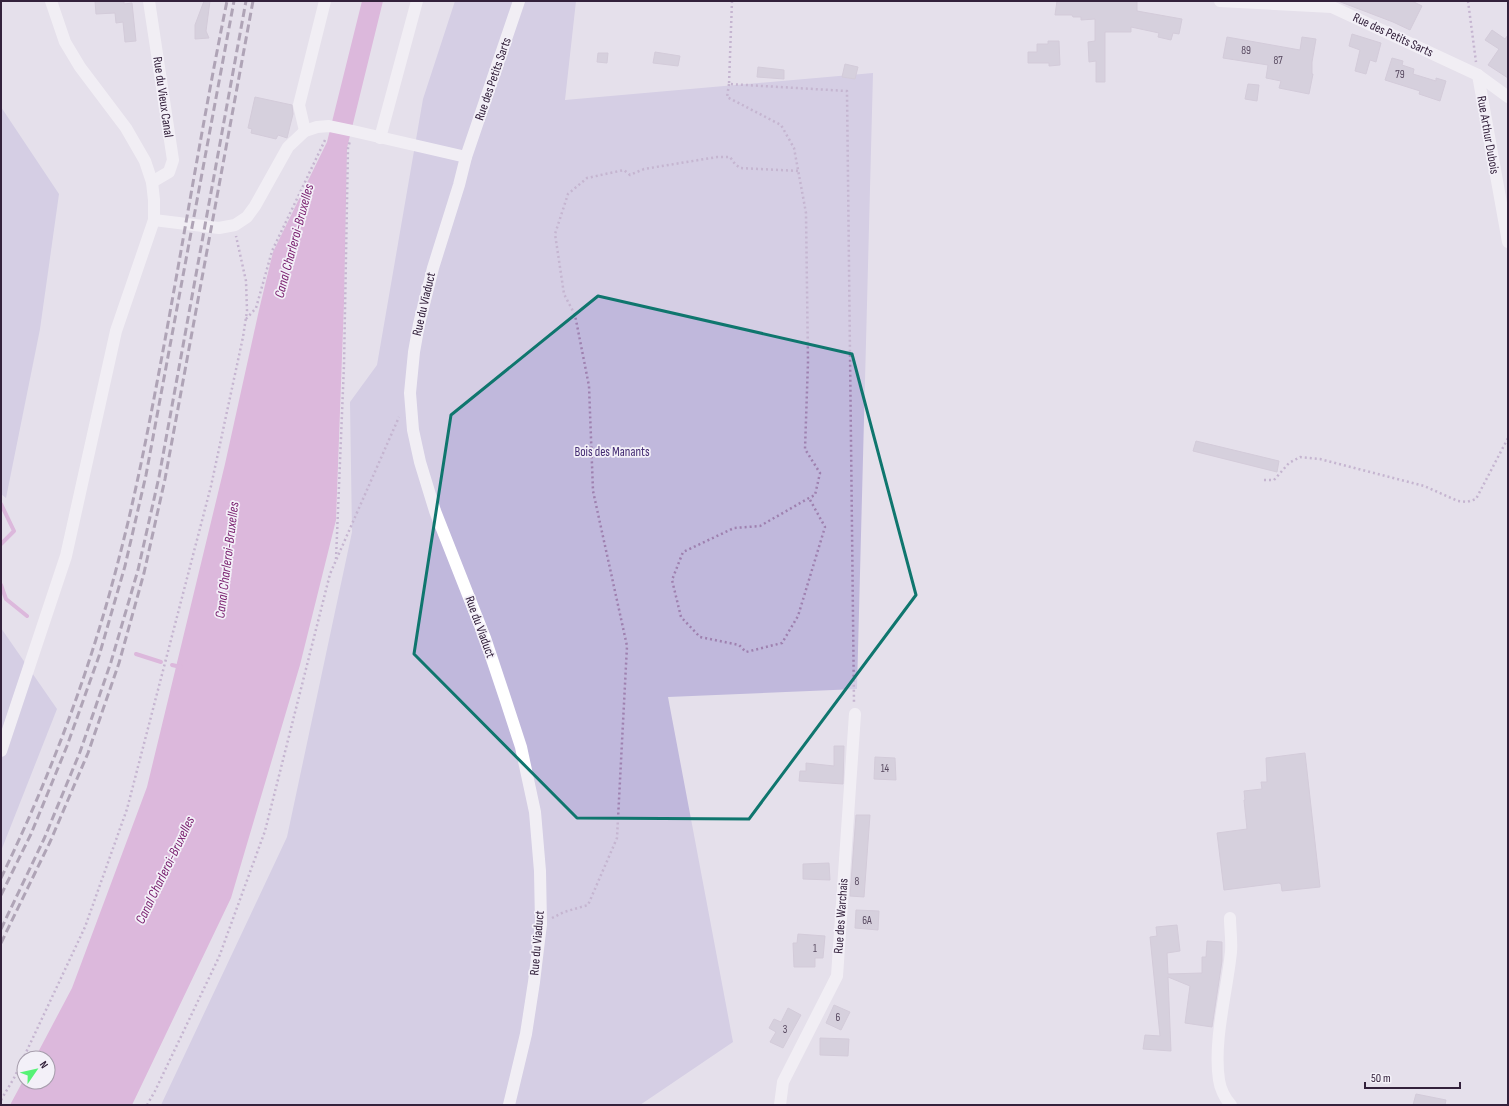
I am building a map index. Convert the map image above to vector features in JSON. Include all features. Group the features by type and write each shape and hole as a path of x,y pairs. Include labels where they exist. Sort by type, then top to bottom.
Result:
{"street":[{"path":"1,751 66,556 116,331 154,220 152,182 145,161 126,128 80,67 65,42 51,1"},
{"name":"Rue du Vieux Canal","path":"149,1 173,160 169,172 152,182"},
{"path":"305,131 299,105 325,1"},
{"path":"380,138 417,1"},
{"name":"Rue des Petits Sarts","path":"466,157 520,1"},
{"name":"Rue des Petits Sarts","path":"1220,1 1332,7 1478,75 1508,97"},
{"name":"Rue Arthur Dubois","path":"1478,75 1508,242"},
{"path":"154,220 219,228 234,225 247,217 255,206 288,147 305,131 317,127 329,126 466,157"},
{"name":"Rue du Viaduct","path":"466,157 459,185 433,268 419,324 414,352 410,393 413,430 420,462 435,511 485,638 521,747 535,812 540,871 541,924 526,1034 509,1105"},
{"name":"Rue des Warchais","path":"780,1105 783,1082 837,976 854,714"},
{"path":"1230,918 1231,950 1220,1027 1218,1063 1219,1082 1230,1105"}],"path":[{"path":"732,1 729,84 727,98 781,125 794,148 799,171 806,213 808,362 805,449 820,473 815,495 809,498 760,526 734,528 683,552 672,580 681,617 700,637 739,645 746,652 782,642 798,616 825,527 809,498"},
{"path":"1468,1 1478,75"},
{"path":"729,84 847,91 854,714"},
{"path":"246,320 256,308 272,251 326,141"},
{"path":"336,561 344,365 348,148"},
{"path":"541,924 564,912 588,905 617,838 627,646 593,491 589,386 575,315 564,294 555,234 568,194 587,178 624,170 630,175 644,169 717,157 730,157 740,168 799,171"},
{"path":"1,1100 14,1078 85,927 127,808 211,486 246,320 246,281 234,225"},
{"path":"147,1105 220,957 265,831 330,574 400,415"},
{"path":"1264,480 1274,480 1289,463 1300,457 1320,459 1424,486 1458,501 1467,502 1476,499 1508,438"}],"highlighted area":[{"path":"598,296 852,354 916,595 749,819 577,818 414,654 451,415"}],"green space":[{"name":"Bois des Manants","path":"455,1 576,1 565,100 873,73 857,689 668,697 733,1042 640,1105 161,1105 287,837 352,532 350,402 377,365 423,99"},
{"path":"1,107 59,194 40,329 6,498 1,494"},
{"path":"1,628 57,709 1,851"}],"water":[{"name":"Canal Charleroi-Bruxelles","path":"362,1 383,1 347,148 344,302 336,520 300,665 231,898 132,1105 10,1105 18,1090 56,1090 56,1050 39,1050 72,988 147,787 225,464 273,252 327,142"}],"building":[{"path":"95,1 124,1 124,4 132,3 136,41 125,42 123,22 116,23 115,13 96,14"},
{"path":"204,1 210,1 206,31 209,38 195,39 195,25"},
{"path":"1057,1 1137,1 1137,11 1182,19 1179,34 1173,33 1171,40 1158,37 1159,33 1131,27 1131,32 1105,32 1105,82 1096,82 1096,61 1089,62 1088,42 1095,41 1095,19 1081,20 1081,17 1073,17 1072,15 1055,15"},
{"path":"1338,1 1412,1 1422,6 1410,30"},
{"path":"1492,30 1505,39 1508,35 1508,78 1488,65 1499,49 1485,40"},
{"path":"1352,34 1381,43 1376,62 1370,60 1366,74 1355,71 1360,50 1349,46"},
{"path":"1227,37 1300,50 1302,37 1316,39 1312,62 1313,74 1309,94 1279,88 1281,81 1266,78 1268,65 1223,58"},
{"path":"1048,41 1059,41 1060,65 1049,66 1049,63 1028,63 1028,52 1037,52 1037,44 1048,44"},
{"path":"655,52 680,56 678,66 653,63"},
{"path":"598,53 608,53 607,63 597,62"},
{"path":"1392,58 1403,61 1402,65 1414,69 1413,74 1436,81 1436,78 1446,81 1440,101 1419,94 1420,91 1385,80"},
{"path":"845,64 858,67 855,79 842,77"},
{"path":"758,67 784,70 784,79 757,77"},
{"path":"1248,84 1259,85 1257,101 1245,99"},
{"path":"255,97 292,105 293,114 287,138 278,135 276,139 251,133 252,129 248,128"},
{"path":"1196,441 1279,461 1277,472 1193,451"},
{"path":"834,746 844,746 843,784 799,781 800,771 806,771 806,763 834,766"},
{"path":"1305,753 1320,887 1282,891 1281,884 1279,883 1224,890 1217,833 1247,829 1244,791 1262,789 1261,782 1267,782 1266,758"},
{"path":"875,757 895,758 896,780 874,779"},
{"path":"856,815 870,815 864,897 850,896"},
{"path":"829,863 830,880 803,879 803,864"},
{"path":"856,910 879,911 878,930 855,928"},
{"path":"1177,925 1180,951 1167,953 1168,974 1202,973 1202,957 1206,957 1207,941 1222,942 1222,961 1212,1027 1185,1023 1190,986 1168,977 1171,1051 1143,1049 1145,1035 1160,1036 1150,937 1157,936 1156,927"},
{"path":"798,934 825,936 823,958 815,958 815,967 794,967 793,943 797,943"},
{"path":"834,1005 850,1012 841,1030 826,1023"},
{"path":"788,1008 801,1015 783,1048 770,1042 776,1032 769,1028 774,1019 781,1022"},
{"path":"820,1038 849,1039 848,1056 820,1055"},
{"path":"1416,1094 1446,1100 1445,1105 1413,1105"}],"waterway":[{"path":"1,504 14,531 1,544"},
{"path":"1,585 6,599 27,616"},
{"path":"136,654 161,662"},
{"path":"172,665 181,667"}],"railway":[{"path":"1,878 36,801 82,683 107,603 125,536 152,408 227,1"},
{"path":"1,895 31,834 67,746 99,656 125,566 146,475 234,1"},
{"path":"1,929 44,839 80,752 111,662 138,570 159,477 246,1"},
{"path":"1,943 50,842 88,753 119,663 144,573 165,479 253,1"}]}
